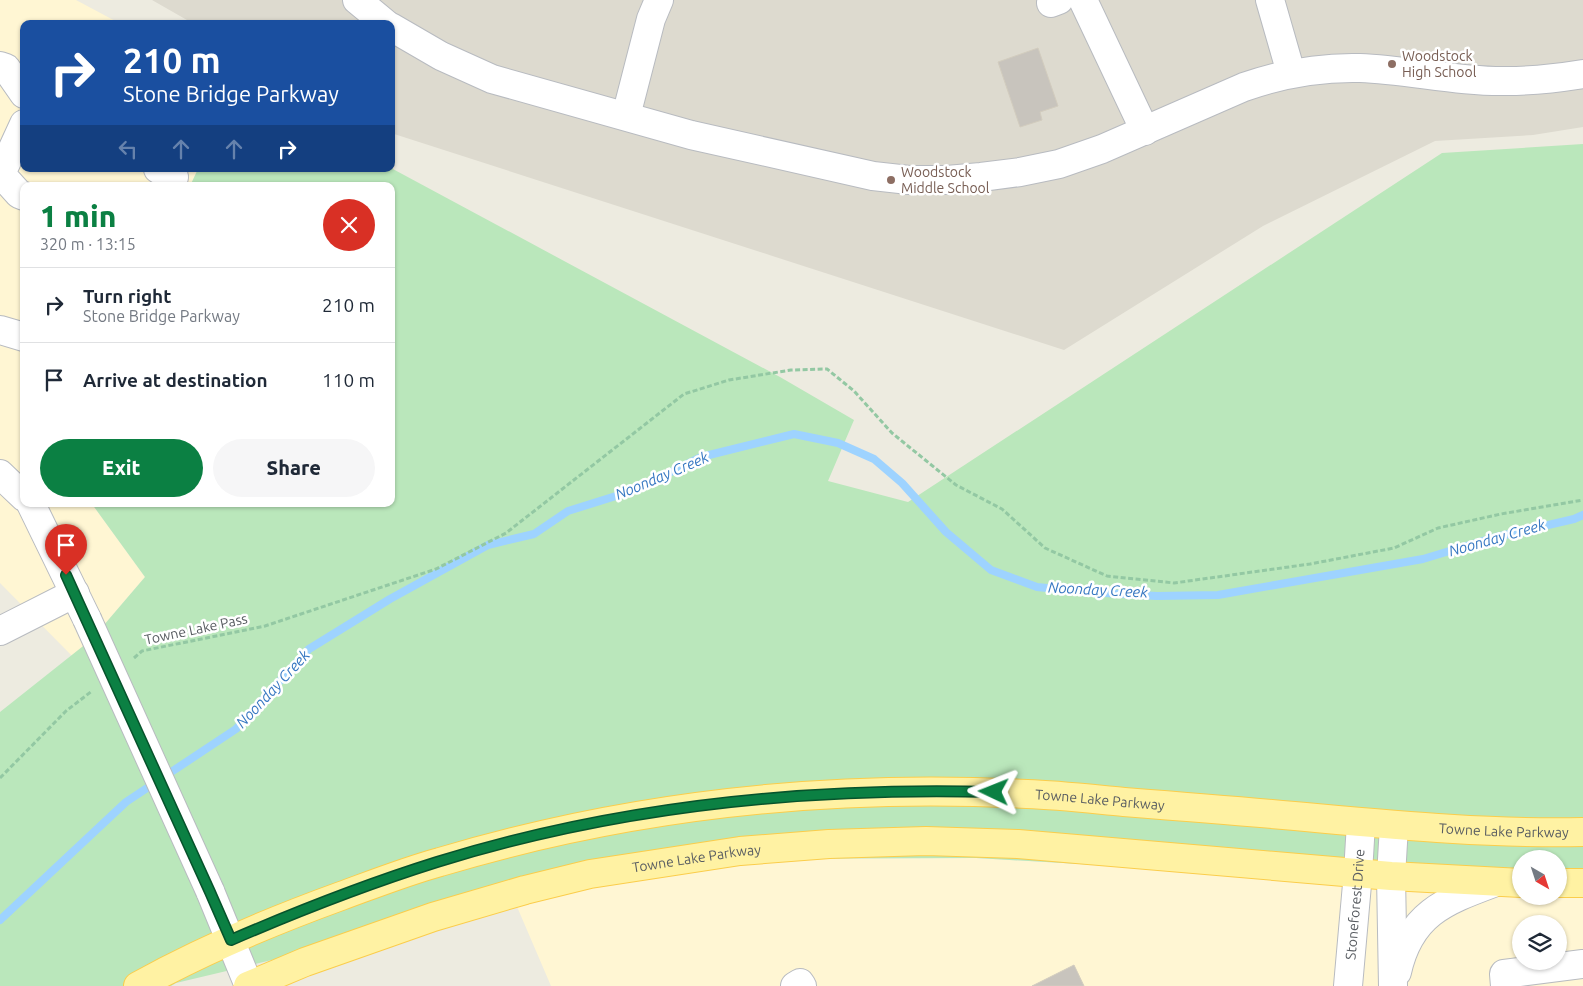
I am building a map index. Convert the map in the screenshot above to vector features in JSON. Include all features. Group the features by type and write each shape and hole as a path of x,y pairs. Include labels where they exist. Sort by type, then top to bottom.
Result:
{"main road":[{"name":"Towne Lake Parkway","path":"138,986 231,940 292,914 438,862 502,844 593,824 670,810 767,798 850,792 933,791 1029,794 1394,826 1532,833 1583,832"},
{"name":"Towne Lake Parkway","path":"249,986 306,962 433,917 525,890 590,874 740,851 829,844 926,841 1018,844 1391,876 1509,882"},
{"path":"1568,883 1583,883"}],"street":[{"path":"357,0 381,20"},
{"path":"626,116 650,19 659,0"},
{"path":"1084,0 1145,130"},
{"path":"1270,0 1291,73"},
{"path":"395,29 440,56 492,79 691,135 761,152 873,176 909,180 981,177 1049,166 1102,149 1244,87 1291,73 1358,68 1506,82 1543,80 1583,74"},
{"path":"0,66 6,68 20,88"},
{"path":"20,133 1,174 20,194"},
{"path":"0,330 20,336"},
{"path":"0,474 20,493"},
{"path":"32,507 87,619 210,892 249,986"},
{"path":"0,630 75,593"},
{"name":"Stoneforest Drive","path":"1348,986 1361,823"},
{"path":"1394,826 1391,876 1394,986"},
{"path":"1394,986 1411,934 1422,920 1441,905 1456,897 1509,882"},
{"path":"1505,986 1504,974 1583,964"},
{"path":"795,986 800,983 802,986"}],"path":[{"name":"Towne Lake Pass","path":"127,663 142,651 265,626 436,569 506,533 684,394 729,380 791,370 827,369 854,391 892,433 956,485 1002,509 1044,548 1106,576 1174,584 1310,564 1394,548 1438,528 1500,514 1583,500"},
{"path":"0,778 66,710 97,687"}],"shaded area":[{"path":"0,0 76,0 114,20 20,20 20,172 197,172 192,182 20,182 20,507 94,507 145,577 92,639 72,656 0,583"},
{"name":"Woodstock Middle School","path":"152,0 1583,0 1583,127 1533,135 1435,141 1263,226 1064,350 395,134 395,20 187,20"},
{"path":"976,858 1267,875 1512,895 1512,905 1568,905 1568,887 1583,871 1583,986 551,986 515,902 659,859"}],"green space":[{"path":"1583,144 1583,871 1568,872 1568,850 1512,850 1512,875 1267,875 976,858 659,859 515,902 176,983 171,986 0,986 0,712 92,639 145,577 94,507 395,507 395,182 192,182 197,172 395,172 395,170 780,377 854,420 828,481 908,502 1442,153"}],"building":[{"path":"1038,48 1058,106 1040,112 1042,120 1020,127 998,62"},
{"path":"1074,965 1084,986 1032,986"}],"waterway":[{"name":"Noonday Creek","path":"0,920 126,802 236,729 309,649 390,599 488,545 534,534 568,511 635,490 701,457 794,434 838,443 874,459 902,483 946,532 991,570 1037,587 1087,592 1157,596 1218,595 1423,559 1496,537 1574,519 1583,515"}],"place":[{"name":"Woodstock High School","path":"1392,64"},
{"name":"Woodstock Middle School","path":"891,180"}],"route":[{"path":"66,575 231,940 292,914 438,862 502,844 593,824 680,808 767,798 850,792 994,792"}]}
